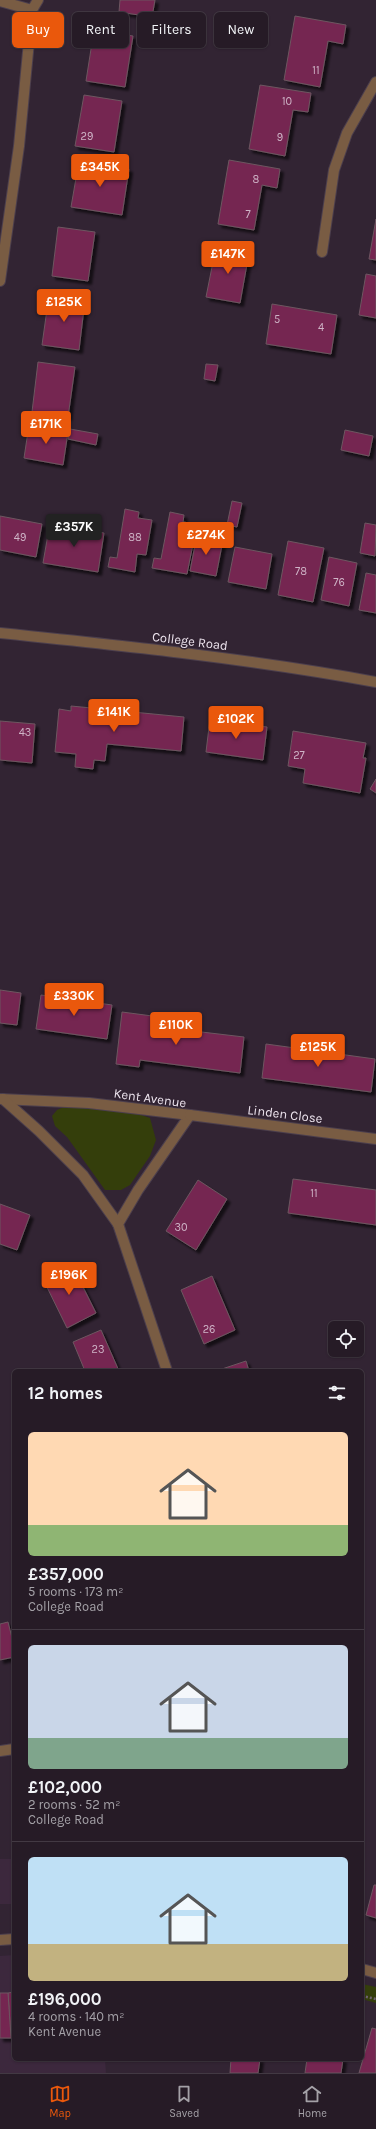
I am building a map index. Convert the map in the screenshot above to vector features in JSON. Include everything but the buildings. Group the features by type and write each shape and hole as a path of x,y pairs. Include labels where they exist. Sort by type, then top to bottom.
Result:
{"street":[{"path":"0,281 19,146 32,10 38,0"},
{"path":"0,1 32,10"},
{"path":"322,252 334,170 346,133 376,82"},
{"name":"College Road","path":"0,633 126,646 312,670 376,682"},
{"name":"Kent Avenue","path":"1,1099 89,1103 190,1115 138,1190 118,1224"},
{"name":"Kent Avenue","path":"1,1099 39,1131 82,1175 118,1224 166,1369"},
{"name":"Linden Close","path":"190,1115 376,1139"},
{"path":"0,1751 12,1749"},
{"path":"0,1940 12,1939"},
{"path":"364,1970 376,1973"}],"path":[{"path":"364,1996 376,1999"}],"shaded area":[{"path":"0,1859 12,1859 12,1904 0,1904"},
{"path":"12,1955 12,2061 105,2061 106,2073 0,2073 0,1956"}],"green space":[{"path":"66,1106 138,1114 150,1118 156,1140 150,1156 130,1185 121,1190 105,1190 67,1137 55,1126 52,1116 57,1110"},
{"path":"364,1984 376,1987 376,2003 364,2000"}]}
